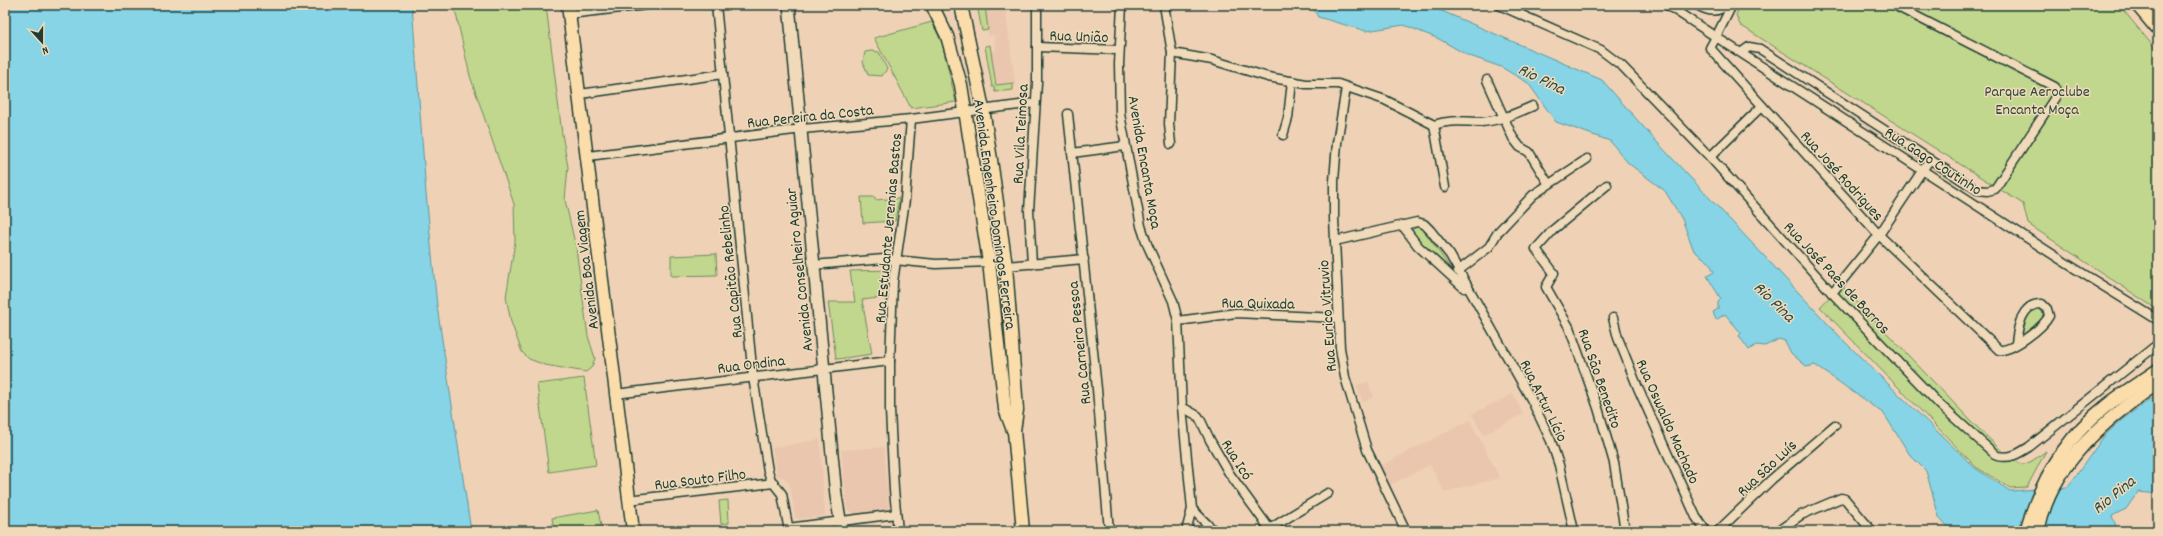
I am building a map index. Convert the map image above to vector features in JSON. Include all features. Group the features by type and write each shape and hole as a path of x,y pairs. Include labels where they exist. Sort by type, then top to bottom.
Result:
{"main road":[{"name":"Avenida Conselheiro Aguiar","path":"789,5 802,129 813,265 841,527"},
{"name":"Avenida Engenheiro Domingos Ferreira","path":"932,5 955,57 966,111 989,262 1005,409 1014,431"},
{"name":"Avenida Engenheiro Domingos Ferreira","path":"961,5 983,109 1006,266 1017,410 1014,431 1023,531"},
{"path":"2137,5 2158,30"},
{"path":"2150,5 2158,14"},
{"name":"Avenida Boa Viagem","path":"568,10 588,156 615,394 633,531"},
{"path":"2026,531 2040,491 2060,455 2074,437 2104,407 2158,370"},
{"path":"2038,531 2048,499 2060,475 2079,448 2098,428 2120,409 2158,383"}],"street":[{"path":"568,10 647,5"},
{"name":"Rua Capitão Rebelinho","path":"716,5 728,139 753,377 768,471 782,494 788,530"},
{"name":"Rua Vila Teimosa","path":"1032,264 1029,211 1035,103 1037,5"},
{"name":"Avenida Encanta Moça","path":"1122,5 1119,50 1120,114 1125,146 1141,226 1147,244 1174,300 1178,321 1182,407 1192,509 1186,531"},
{"path":"1164,5 1172,52 1169,124 1172,144"},
{"name":"Rua José Paes de Barros","path":"1499,5 1601,50 1614,59 1710,157 1832,294 1940,405 1997,456 2005,458 2014,456 2029,447 2158,344"},
{"path":"1667,5 1716,37 1732,5"},
{"path":"1697,5 1711,11 1719,10 1726,5"},
{"path":"1742,52 1749,47 1760,50 1977,190 1988,191 1995,188 2056,96 2056,90 2052,85 1894,5"},
{"name":"Rua Gago Coutinho","path":"1716,37 1742,52 1923,171 2158,320"},
{"name":"Rua José Rodrigues","path":"1716,37 1710,48 1762,106 1879,235 1999,350 2004,351 2038,330 2046,323 2049,316 2047,309 2042,304 2034,304 2028,308 2019,324 2016,343"},
{"name":"Rua União","path":"1037,47 1119,50"},
{"path":"1172,52 1191,55 1268,77 1306,84 1338,84 1346,88 1372,95 1434,125 1453,120 1482,122 1503,118 1533,106"},
{"path":"580,94 723,74"},
{"path":"1487,80 1513,138 1520,147 1530,152 1548,184"},
{"path":"1283,135 1288,118 1292,81"},
{"name":"Rua Eurico Vitruvio","path":"1346,88 1337,143 1334,181 1338,318 1345,377 1367,450 1406,531"},
{"name":"Rua Pereira da Costa","path":"588,156 802,129 911,119 1035,103"},
{"path":"1710,157 1762,106"},
{"name":"Rua Carneiro Pessoa","path":"1068,114 1084,259 1109,531"},
{"name":"Rua Estudante Jeremias Bastos","path":"898,531 890,410 890,360 893,282 905,200 911,119"},
{"path":"1434,125 1445,187"},
{"path":"1072,153 1125,146"},
{"path":"1458,271 1489,247 1505,223 1533,195 1586,159"},
{"path":"1832,294 1879,235 1930,159"},
{"name":"Rua São Benedito","path":"1607,185 1553,230 1537,247 1536,251 1552,267 1554,273 1546,287 1561,310 1574,341 1607,438 1620,489 1625,531"},
{"name":"Rua Artur Lício","path":"1335,241 1417,222 1424,224 1440,241 1468,291 1503,348 1551,440 1567,493 1574,531"},
{"name":"Rua Artur Lício","path":"1402,225 1418,246 1468,291"},
{"path":"1006,266 1084,259"},
{"path":"813,265 897,260 936,264 989,262"},
{"path":"1444,269 1453,262"},
{"name":"Rua Quixada","path":"1178,321 1236,313 1338,318"},
{"name":"Rua Oswaldo Machado","path":"1613,318 1618,338 1638,388 1696,517 1706,531"},
{"name":"Rua Ondina","path":"615,394 890,360"},
{"name":"Rua Icó","path":"1182,407 1198,416 1202,421 1210,440 1229,473 1267,530"},
{"name":"Rua São Luís","path":"1718,531 1727,528 1772,479 1835,424"},
{"name":"Rua Souto Filho","path":"628,500 774,483"},
{"path":"1267,530 1328,493"},
{"path":"1778,531 1801,515 1843,498 1872,531"},
{"path":"1192,509 1214,531"},
{"path":"788,530 841,527 896,514"}],"shaded area":[{"path":"985,5 1005,5 1015,82 996,85 990,52 996,51 994,35 988,36"},
{"path":"1368,382 1374,397 1363,402 1356,385"},
{"path":"1513,394 1523,414 1483,435 1472,414"},
{"path":"1470,420 1500,478 1444,492 1430,465 1390,485 1380,466"},
{"path":"820,439 825,516 798,519 795,517 790,485 783,477 777,476 772,448"},
{"path":"884,447 889,510 855,515 847,509 841,450"}],"green space":[{"path":"454,5 546,5 562,134 568,167 565,200 576,248 588,336 595,358 592,367 586,372 545,365 529,359 522,352 511,322 506,297 515,242 514,204 470,76"},
{"path":"977,5 985,5 988,30 982,31"},
{"name":"Parque Aeroclube Encanta Moça","path":"1740,5 2119,5 2158,52 2158,310 2028,224 2023,204 1740,25 1736,15"},
{"path":"932,22 942,43 956,102 911,108 874,38"},
{"path":"990,45 996,85 1013,83 1013,90 995,92 994,87 992,87 985,46"},
{"path":"865,52 879,52 887,69 882,76 868,75 863,62"},
{"path":"861,197 875,197 875,200 899,198 895,221 863,223"},
{"path":"1417,227 1423,229 1453,272 1422,245 1411,231"},
{"path":"716,254 717,275 671,276 671,256"},
{"path":"891,270 887,297 862,300 872,354 838,359 836,358 828,302 855,302 850,271"},
{"path":"1841,285 1971,421 2009,458 2021,464 2025,464 2046,451 2027,487 2010,488 1976,467 1820,307"},
{"path":"2035,305 2046,310 2045,321 2017,339 2027,313"},
{"path":"584,378 596,465 549,472 537,384"},
{"path":"728,500 729,523 721,524 719,501"},
{"path":"598,510 602,531 554,531 552,518"}],"water":[{"path":"5,5 412,5 426,193 437,306 471,531 5,531"},
{"name":"Rio Pina","path":"1311,5 1428,5 1602,80 1655,140 1846,343 1975,468 2010,491 2068,487 2104,436 2124,418 2158,394 2158,494 2138,492 2126,509 2112,516 2118,531 2084,531 2081,526 2063,529 2063,531 1952,531 1939,517 1926,471 1910,455 1884,414 1815,365 1807,367 1791,353 1785,341 1779,339 1765,346 1756,345 1749,350 1739,336 1741,333 1725,314 1716,320 1713,312 1718,309 1718,302 1721,299 1707,276 1714,272 1709,262 1694,251 1682,219 1665,191 1628,163 1610,141 1556,122 1528,83 1501,67 1467,55 1439,39 1404,25 1366,31 1318,17"}]}
